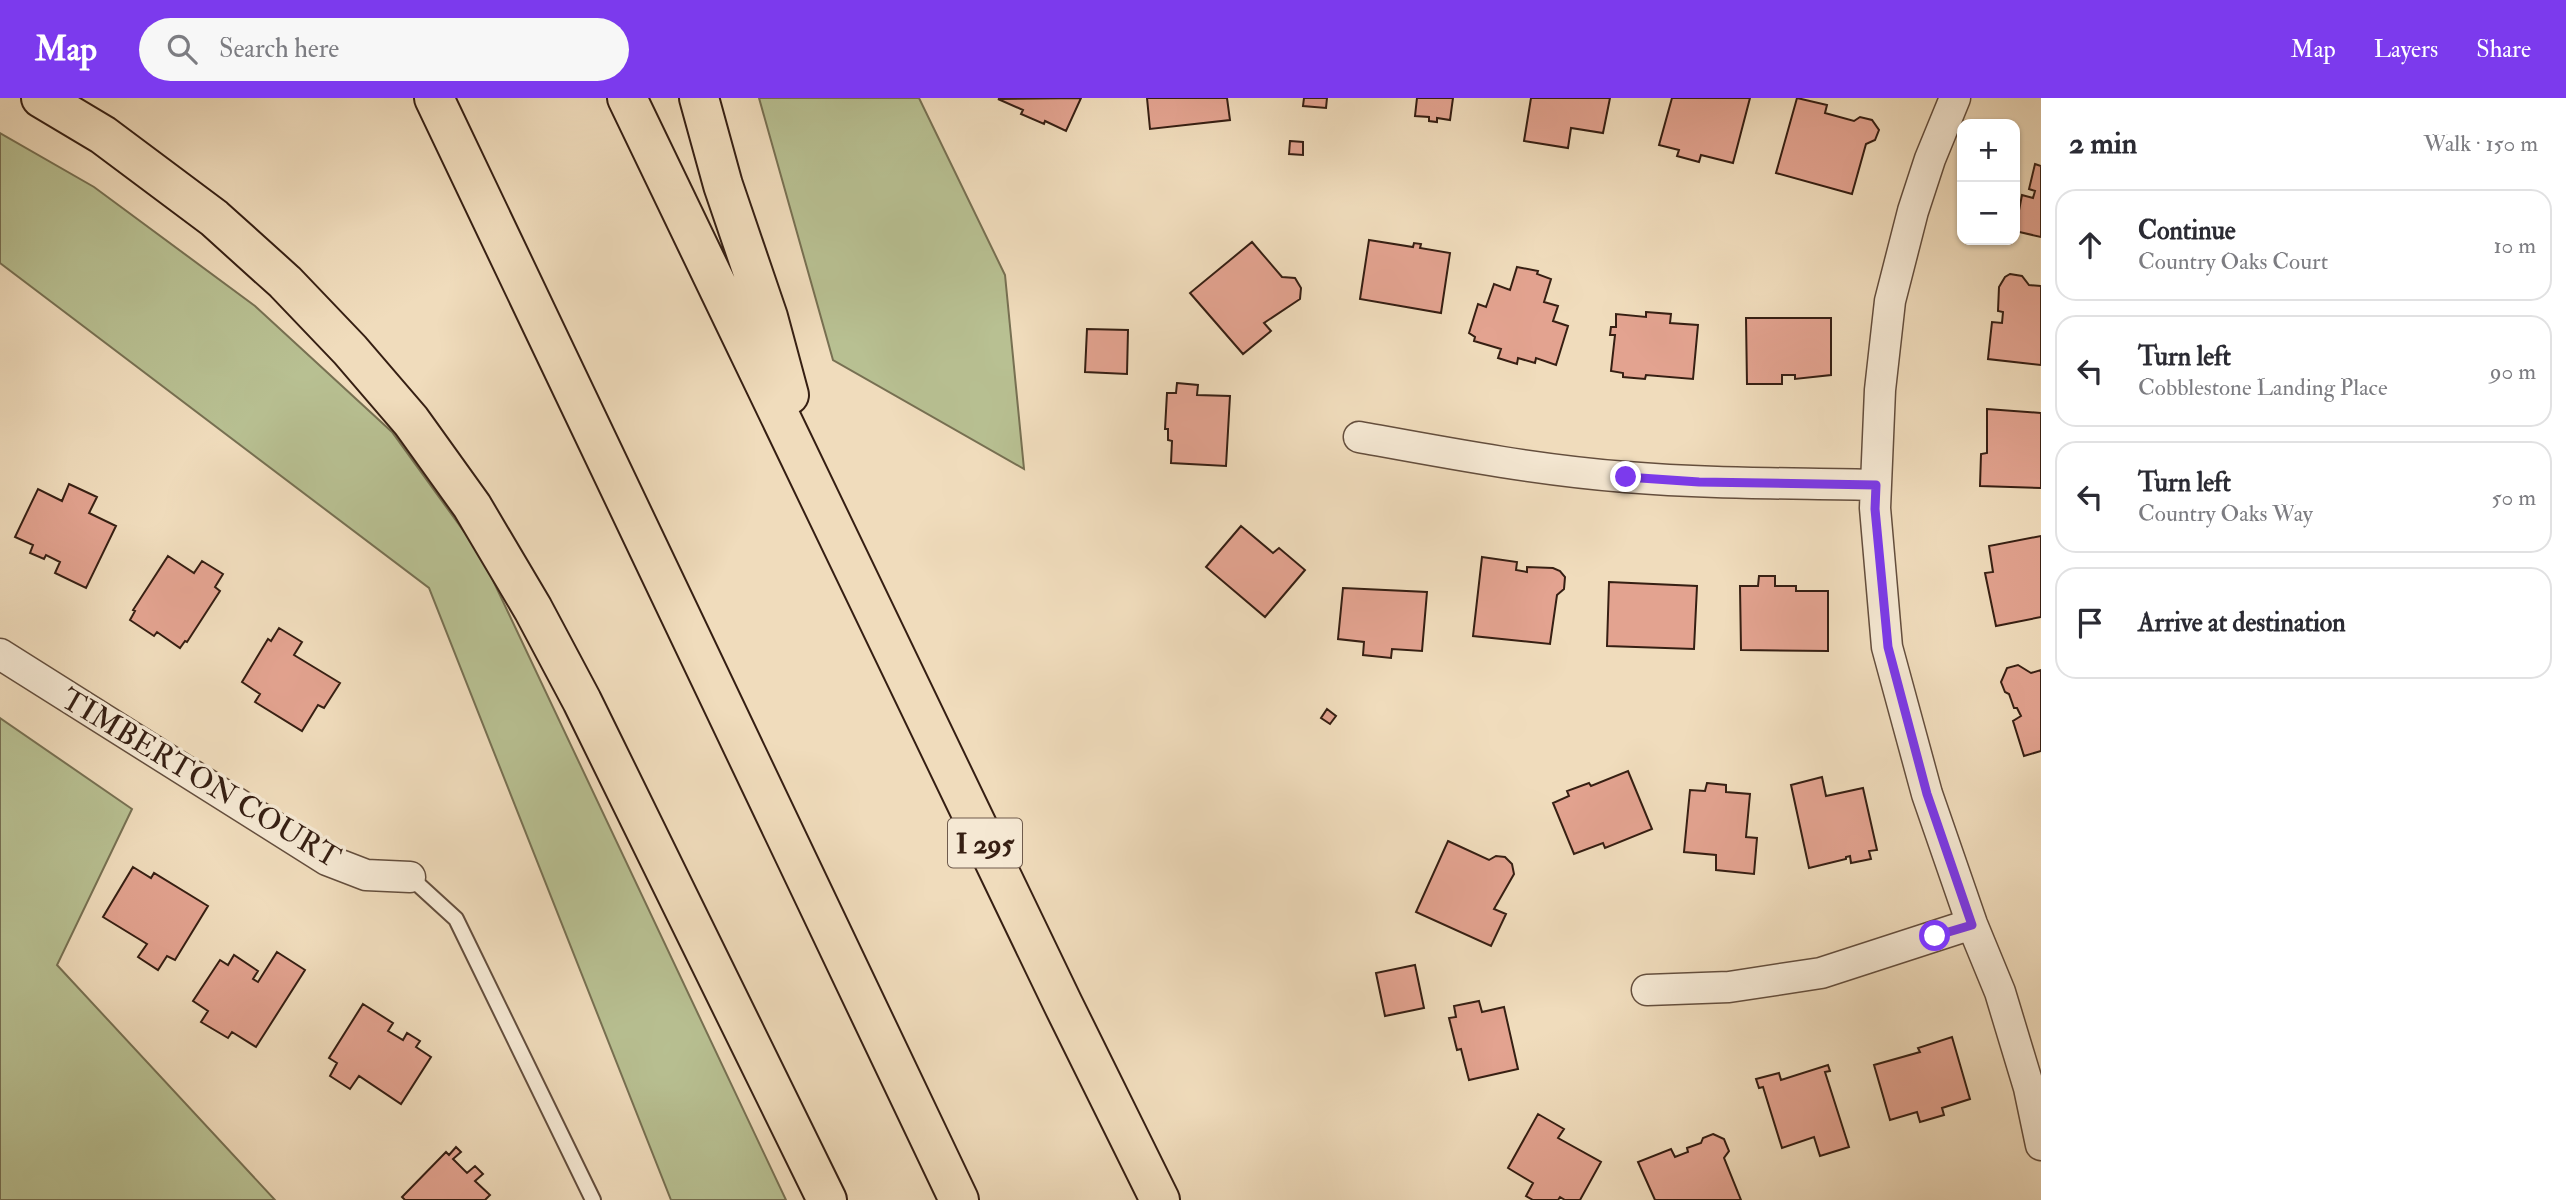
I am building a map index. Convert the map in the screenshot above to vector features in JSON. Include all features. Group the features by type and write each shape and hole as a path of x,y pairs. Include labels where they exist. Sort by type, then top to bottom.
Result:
{"highway":[{"path":"41,98 103,135 214,218 285,282 350,350 411,421 465,495 533,609 582,701 827,1200"},
{"path":"434,98 959,1200"},
{"path":"627,98 814,485"},
{"path":"699,98 723,185 768,317 814,485"},
{"name":"I 295","path":"814,485 1160,1200"}],"street":[{"path":"1955,98 1930,159 1913,211 1890,301 1880,390 1875,509 1888,647 1927,794 1972,925 2000,992 2029,1088 2041,1145"},
{"path":"1359,438 1504,463 1626,477 1699,482 1876,485"},
{"name":"TIMBERTON COURT","path":"0,654 327,859 366,875 410,877"},
{"path":"1647,990 1728,987 1821,973 1972,925"}],"lane":[{"path":"410,877 456,919 593,1200"}],"green space":[{"path":"759,98 919,98 1005,275 1024,469 833,360"},
{"path":"0,133 94,187 255,306 392,432 481,555 786,1200 671,1200 429,588 0,263"},
{"path":"0,718 132,809 57,965 275,1200 0,1200"}],"building":[{"path":"1081,98 1066,131 1021,114 1023,110 998,99"},
{"path":"1147,98 1227,98 1230,120 1150,129"},
{"path":"1304,98 1327,98 1326,108 1303,106"},
{"path":"1417,98 1453,98 1450,120 1437,118 1437,122 1429,121 1429,117 1415,116"},
{"path":"1531,98 1610,98 1603,133 1571,128 1568,148 1524,141"},
{"path":"1672,98 1750,98 1733,163 1701,155 1699,162 1677,156 1679,150 1659,145"},
{"path":"1797,98 1827,105 1825,113 1854,121 1860,117 1872,120 1879,130 1875,140 1866,144 1852,194 1776,173"},
{"path":"1290,141 1303,142 1303,155 1289,154"},
{"path":"2035,164 2041,166 2041,237 2020,232 2022,195 2033,198 2035,191 2029,189"},
{"path":"1369,240 1413,247 1414,243 1421,244 1420,248 1450,253 1441,313 1360,299"},
{"path":"1252,242 1282,277 1295,278 1301,288 1300,299 1264,323 1271,331 1243,354 1190,293"},
{"path":"1517,267 1538,271 1537,274 1551,279 1544,302 1558,306 1553,321 1568,326 1556,365 1536,358 1535,363 1518,358 1517,364 1498,358 1501,349 1474,341 1475,337 1469,333 1478,304 1486,307 1494,284 1510,290"},
{"path":"2010,274 2022,276 2029,285 2041,286 2041,365 1988,359 1992,322 2002,323 2003,312 1998,311 1999,287"},
{"path":"1646,312 1671,314 1670,323 1698,325 1693,379 1646,375 1645,379 1623,377 1623,373 1611,371 1615,335 1610,335 1611,327 1616,327 1616,314 1646,317"},
{"path":"1746,318 1831,318 1831,375 1795,379 1795,375 1782,375 1782,384 1747,384"},
{"path":"1087,329 1128,330 1127,374 1085,372"},
{"path":"1177,383 1198,385 1197,395 1230,396 1226,466 1171,463 1172,441 1168,440 1168,429 1165,429 1167,393 1176,393"},
{"path":"1987,409 2041,413 2041,488 1980,486 1981,454 1987,453"},
{"path":"69,484 97,497 89,513 116,526 86,588 55,573 60,562 46,555 44,559 30,553 33,545 15,537 38,489 62,501"},
{"path":"1241,526 1273,553 1279,548 1305,570 1265,617 1206,567"},
{"path":"2041,536 2041,617 1996,626 1985,573 1993,572 1989,546"},
{"path":"168,556 194,573 202,561 223,574 215,587 220,591 187,642 180,648 157,632 154,636 130,620 135,611 133,610"},
{"path":"1482,557 1517,562 1516,570 1527,572 1527,567 1553,568 1565,577 1564,589 1557,595 1550,644 1473,636"},
{"path":"1759,576 1775,576 1775,586 1796,586 1796,591 1828,591 1828,651 1741,650 1740,586 1758,586"},
{"path":"1609,582 1697,586 1694,649 1607,646"},
{"path":"1343,588 1427,592 1422,651 1392,649 1391,658 1363,655 1364,642 1338,639"},
{"path":"279,628 302,642 294,655 340,683 324,708 318,705 302,731 255,702 260,694 242,682 268,639 271,641"},
{"path":"2018,665 2031,673 2041,670 2041,751 2024,756 2013,721 2021,716 2001,682 2007,668"},
{"path":"1327,709 1336,716 1330,724 1321,718"},
{"path":"1628,771 1652,829 1605,848 1603,843 1574,854 1553,803 1569,796 1567,791 1589,783 1591,786"},
{"path":"1822,777 1826,796 1863,788 1877,850 1869,851 1871,859 1851,863 1850,856 1809,868 1791,785"},
{"path":"1707,783 1726,785 1726,792 1750,794 1746,837 1757,838 1754,874 1716,870 1716,855 1684,852 1690,790 1705,791"},
{"path":"1448,841 1489,860 1496,856 1505,857 1512,864 1514,874 1494,909 1506,914 1491,946 1416,912"},
{"path":"133,867 151,878 154,873 208,906 175,960 167,956 158,970 138,957 147,944 103,917"},
{"path":"277,952 305,970 256,1047 232,1032 228,1038 201,1022 208,1011 193,1001 220,960 228,965 234,955 258,971 253,979 258,982"},
{"path":"1415,965 1424,1008 1385,1016 1376,973"},
{"path":"1479,1001 1482,1012 1504,1007 1518,1069 1469,1080 1461,1049 1457,1050 1449,1018 1456,1017 1454,1006"},
{"path":"363,1004 393,1023 388,1031 403,1040 407,1033 420,1041 416,1047 431,1057 401,1104 359,1076 350,1089 330,1076 337,1063 329,1058"},
{"path":"1952,1037 1970,1099 1942,1108 1944,1115 1920,1122 1917,1112 1890,1120 1874,1065 1920,1052 1918,1048"},
{"path":"1828,1065 1830,1071 1825,1072 1849,1147 1820,1156 1814,1137 1782,1148 1763,1087 1759,1088 1756,1079 1779,1073 1781,1080"},
{"path":"1538,1114 1564,1129 1558,1138 1601,1162 1580,1200 1565,1200 1560,1197 1558,1200 1533,1200 1526,1196 1533,1183 1508,1168"},
{"path":"1713,1134 1724,1139 1729,1151 1724,1158 1741,1200 1655,1200 1638,1162 1671,1149 1675,1157 1688,1152 1687,1148 1701,1143 1703,1138"},
{"path":"456,1147 461,1152 453,1159 467,1173 475,1166 483,1174 475,1181 490,1195 485,1200 405,1200 402,1197 446,1152 449,1155"}],"route":[{"path":"1626,477 1699,482 1876,485 1875,509 1888,647 1927,794 1972,925 1935,936"}]}
